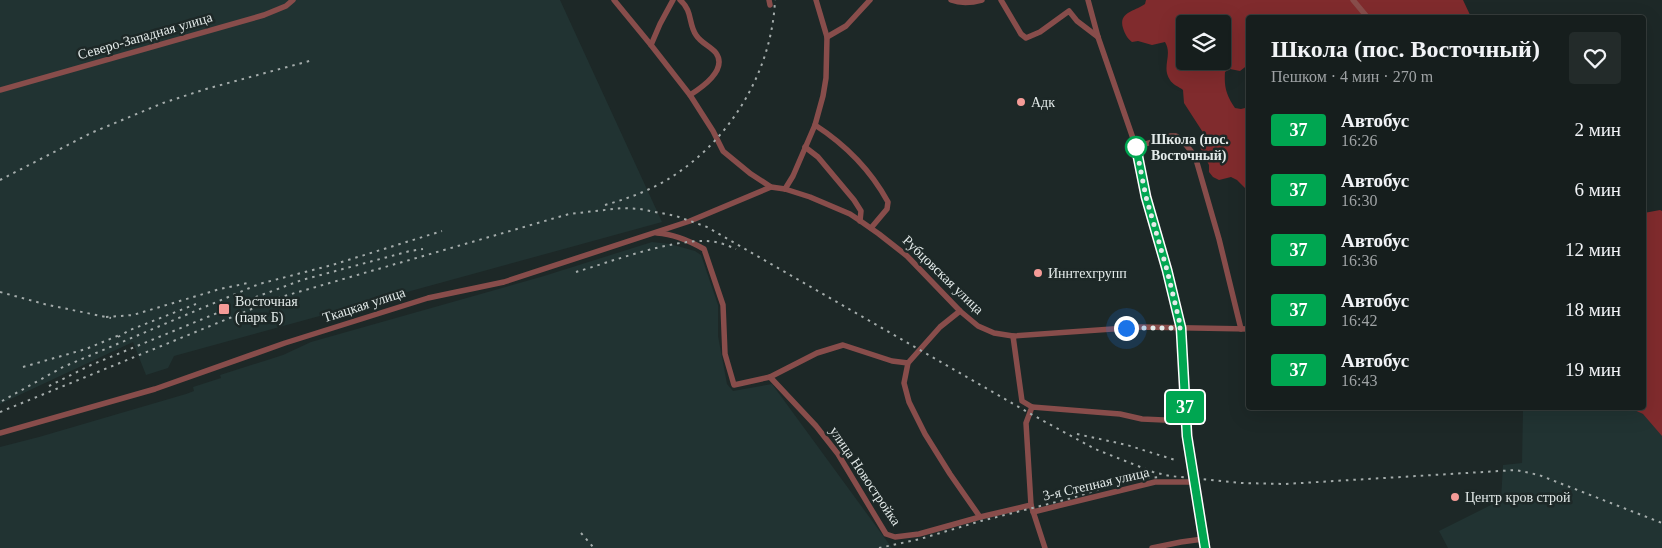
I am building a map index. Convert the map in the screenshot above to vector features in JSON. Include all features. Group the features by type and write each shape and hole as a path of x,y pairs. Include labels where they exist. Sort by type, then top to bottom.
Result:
{"street":[{"name":"Северо-Западная улица","path":"0,90 264,15 286,6 294,0"},
{"path":"614,0 690,95 713,131 723,151 770,187"},
{"path":"651,45 673,0"},
{"path":"680,0 689,11 696,35 716,54 719,60 716,72 703,86 690,95"},
{"path":"785,189 793,176 815,125 823,96 827,37 816,0"},
{"path":"827,37 846,26 870,0"},
{"path":"950,0 962,3 982,0"},
{"path":"1001,0 1021,34 1026,38 1040,32 1069,11 1077,22 1098,37"},
{"path":"1088,0 1098,37 1136,147 1146,197 1181,328 1186,421 1205,548"},
{"path":"1354,0 1366,15"},
{"path":"815,125 849,150 888,202 887,209 871,228"},
{"path":"1136,147 1170,136 1176,136 1182,140 1195,156 1219,239 1241,329"},
{"path":"805,147 818,157 854,200 861,210 860,221"},
{"name":"Рубцовская улица","path":"770,187 785,189 850,214 907,256 960,311 978,326 994,334 1013,336 1141,327 1246,329"},
{"name":"Ткацкая улица","path":"0,433 155,389 285,343 428,298 504,282 690,221 770,187"},
{"name":"Ткацкая улица","path":"652,233 669,234 685,239 704,249 723,306 724,354 734,385 770,377"},
{"path":"960,311 940,327 908,363 904,383 909,402 925,434 980,517"},
{"path":"1013,336 1022,401 1032,407 1120,414 1142,419 1186,421"},
{"path":"770,377 817,353 843,345 892,361 908,363"},
{"name":"улица Новостройка","path":"770,377 838,454 886,534 902,537"},
{"path":"1032,407 1026,423 1032,509 1045,548"},
{"name":"3-я Степная улица","path":"902,537 980,517 1032,509 1155,482 1194,482"},
{"path":"1152,548 1204,539"}],"shaded area":[{"path":"0,0 560,0 662,222 174,356 168,368 146,375 133,342 0,404"},
{"path":"1146,0 1463,0 1470,15 1246,15 1246,66 1240,71 1231,69 1231,15 1176,15 1176,70 1228,70 1225,72 1226,91 1235,108 1246,108 1246,189 1231,177 1219,180 1209,172 1209,165 1199,145 1200,139 1204,134 1184,103 1183,90 1172,83 1168,75 1168,52 1165,42 1152,45 1138,41 1132,42 1125,34 1123,28 1122,23 1125,15 1145,4"},
{"path":"1662,211 1662,436 1643,414 1634,410 1646,410 1646,213"},
{"path":"652,242 670,244 695,251 701,255 718,305 718,336 727,384 733,391 772,384 892,548 0,548 0,447 186,394 194,391 193,387 221,378 220,375 283,355 311,342 544,276"},
{"path":"1523,410 1636,410 1648,417 1662,434 1662,548 1448,548 1439,531 1501,500 1503,465 1522,463"}],"railway":[{"path":"605,205 636,195 665,181 688,166 727,127 755,80 765,54 772,27 775,0"},
{"path":"0,180 91,133 163,103 206,89 313,60"},
{"path":"0,412 281,297 569,214 622,208 640,209 676,216 707,227 1029,413 1095,449 1153,472 1170,476 1241,483 1285,484 1516,470 1539,475 1662,523"},
{"path":"2,401 63,367 259,284 332,265 442,231"},
{"path":"576,272 658,247 675,244 710,241 736,249"},
{"path":"49,386 91,365 302,280 423,249"},
{"path":"106,317 133,315 220,289 248,283"},
{"path":"0,292 48,305 111,318"},
{"path":"118,337 130,330 196,304"},
{"path":"23,367 86,349 122,334"},
{"path":"1077,434 1127,445 1175,460"},
{"path":"879,548 920,539 1072,498 1133,479 1160,477"},
{"path":"581,533 594,548"}],"bus line":[{"name":"37","path":"1136,147 1146,197 1181,328 1187,436 1205,548"}],"place":[{"name":"Адк","path":"1021,102"},
{"name":"Школа (пос. Восточный)","path":"1136,147"},
{"name":"Иннтехгрупп","path":"1038,273"},
{"name":"Восточная (парк Б)","path":"224,309"},
{"name":"Центр кров строй","path":"1455,497"}],"route":[{"path":"1126,328 1181,328 1146,197 1136,147"}]}
